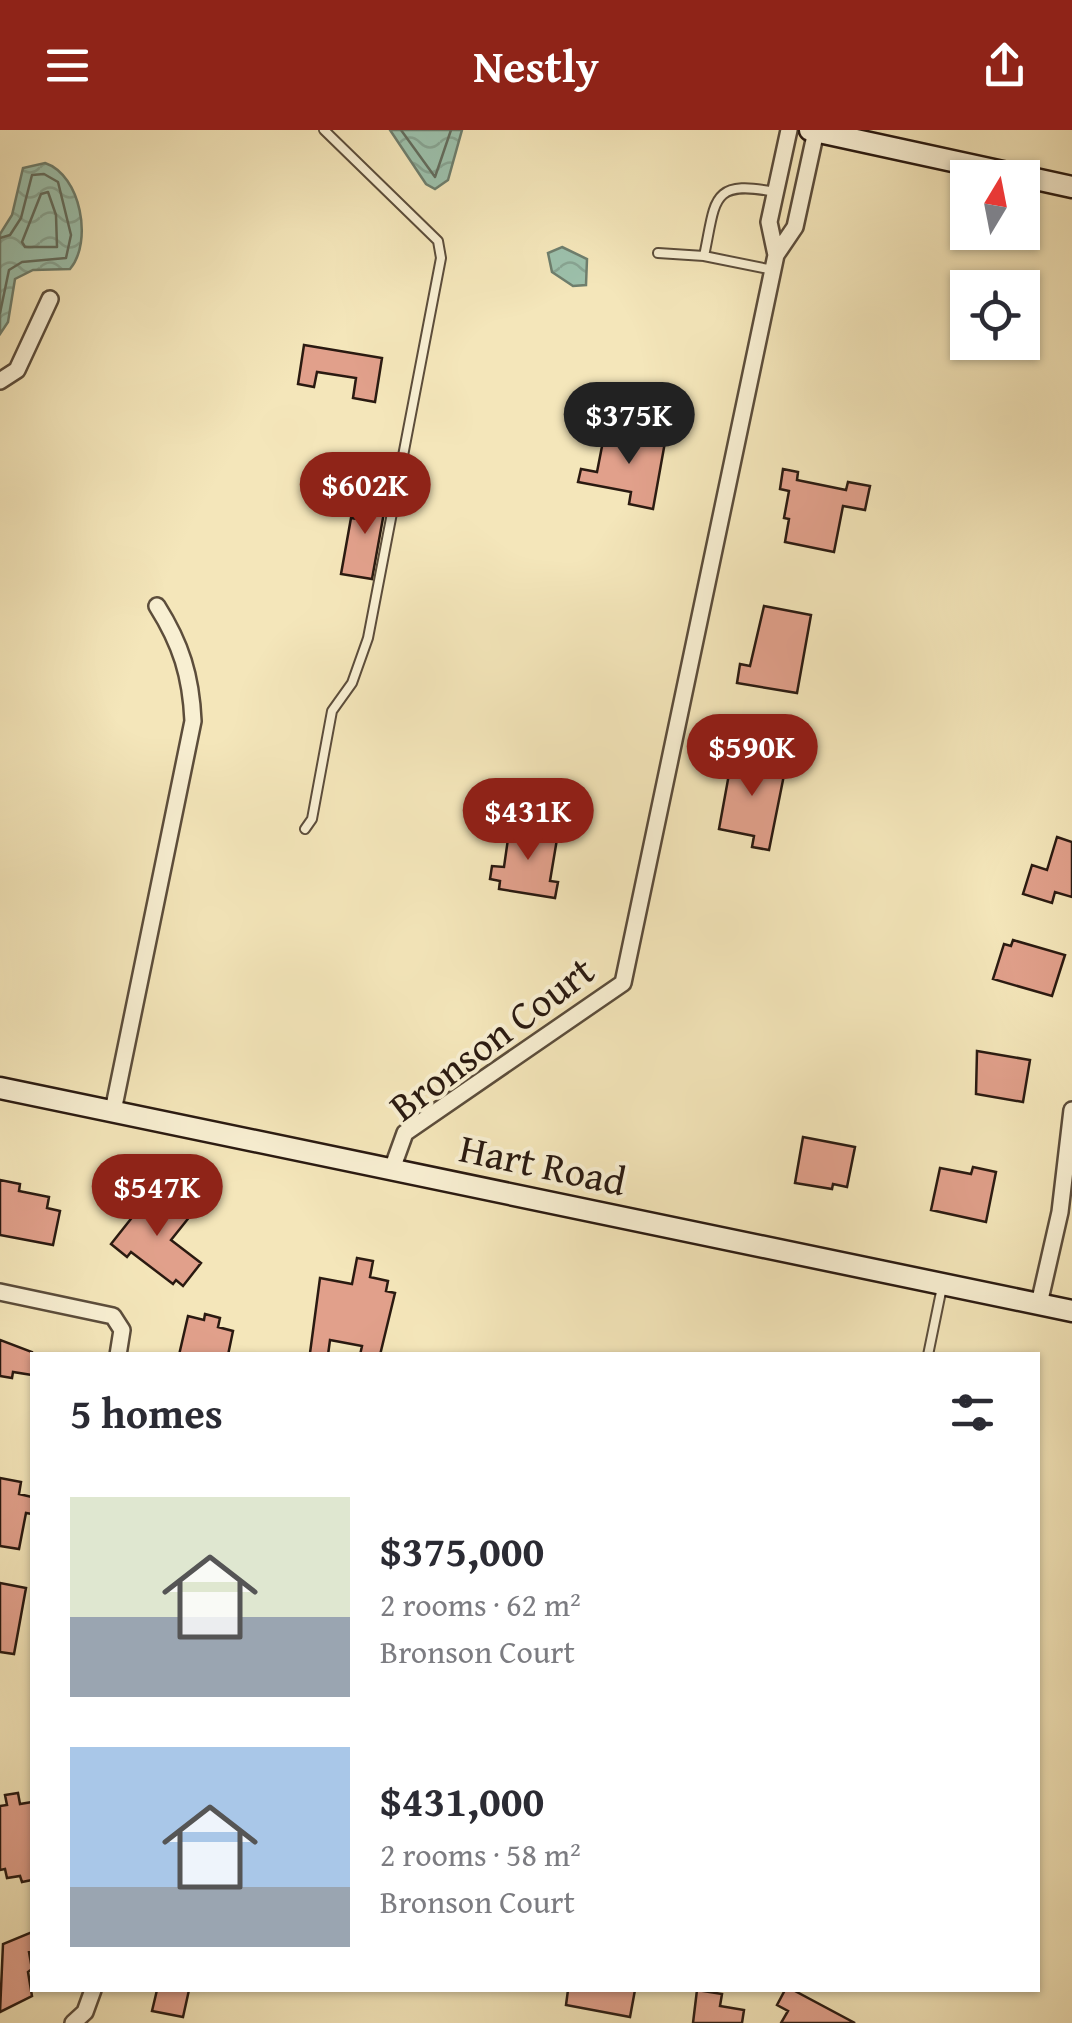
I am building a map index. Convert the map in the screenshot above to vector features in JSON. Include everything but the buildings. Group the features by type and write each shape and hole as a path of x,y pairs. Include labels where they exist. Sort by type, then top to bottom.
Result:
{"street":[{"name":"Bronson Court","path":"392,1169 405,1133 623,982 774,262 769,222 788,130"},
{"name":"Bronson Court","path":"774,262 795,227 813,131"},
{"path":"813,131 1072,187"},
{"path":"0,381 17,370 50,300"},
{"path":"113,1111 193,722 192,687 181,644 156,606"},
{"name":"Hart Road","path":"0,1088 1072,1311"},
{"path":"1039,1304 1060,1212 1072,1110"},
{"path":"0,1292 113,1316 122,1330 118,1352"},
{"path":"74,2023 85,2012 93,1992"}],"lane":[{"path":"305,829 312,819 332,712 352,683 368,638 441,258 438,241 324,130"},
{"path":"704,256 716,198 739,185 776,192"},
{"path":"658,253 774,262"},
{"path":"929,1352 942,1282"}],"water":[{"path":"390,130 462,130 448,180 435,189 426,184"},
{"path":"45,163 57,170 75,195 80,210 81,243 70,269 33,270 15,279 8,322 0,334 0,234 12,215 23,168"},
{"path":"562,247 587,259 586,285 573,286 552,272 548,253"}]}
